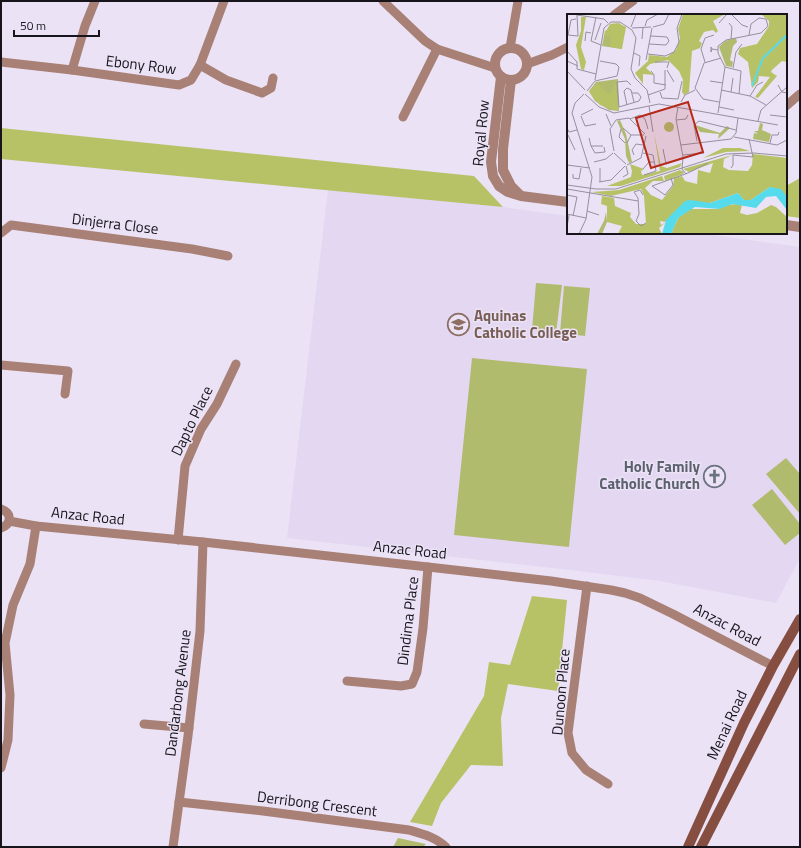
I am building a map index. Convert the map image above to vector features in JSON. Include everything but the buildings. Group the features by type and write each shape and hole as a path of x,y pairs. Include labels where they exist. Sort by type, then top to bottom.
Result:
{"main road":[{"name":"Menai Road","path":"688,847 744,723 773,666 800,619"},
{"name":"Menai Road","path":"701,847 800,654"},
{"name":"Anzac Road","path":"773,666 789,675"}],"street":[{"path":"72,70 85,26 95,1"},
{"name":"Ebony Row","path":"1,62 179,85 191,80 200,65 224,1"},
{"path":"383,1 425,41 437,49 496,68"},
{"path":"510,48 518,1"},
{"path":"620,13 633,1"},
{"path":"527,64 552,55 567,47"},
{"path":"510,48 522,53 527,64 524,74 521,77 506,80 499,74 496,68 496,60 497,56 510,48"},
{"path":"403,117 437,49"},
{"path":"200,65 226,80 262,92 271,88 273,78"},
{"name":"Royal Row","path":"501,77 491,162 493,176 499,186 508,192 521,196"},
{"name":"Royal Row","path":"511,80 503,149 503,170 511,186 521,196"},
{"path":"788,104 800,94"},
{"path":"521,196 567,202"},
{"name":"Dinjerra Close","path":"1,233 11,225 192,248 228,256"},
{"path":"787,225 800,227"},
{"name":"Dapto Place","path":"178,540 185,466 201,430 217,404 236,364"},
{"path":"1,365 68,370 65,394"},
{"path":"1,509 8,514 9,521 6,526 1,528"},
{"name":"Anzac Road","path":"9,521 36,526 203,542 428,567 587,586 625,593 640,598 673,614 773,666"},
{"path":"1,768 8,740 10,695 5,643 13,605 30,564 36,526"},
{"name":"Dandarbong Avenue","path":"173,847 200,631 203,542"},
{"name":"Dindima Place","path":"347,681 401,686 412,684 417,672 423,628 428,567"},
{"name":"Dunoon Place","path":"587,586 568,732 572,753 586,770 608,784"},
{"path":"144,724 189,728"},
{"name":"Derribong Crescent","path":"179,802 263,811 409,830 429,836 446,847"}],"shaded area":[{"path":"328,190 503,207 567,216 567,234 704,234 800,247 800,558 776,603 660,581 287,538"}],"green space":[{"path":"1,128 474,176 503,207 1,159"},
{"path":"800,178 800,218 787,216 787,185"},
{"path":"536,283 562,285 556,333 532,330"},
{"path":"564,286 590,288 585,336 560,333"},
{"path":"472,358 587,369 569,547 454,535"},
{"path":"786,458 800,474 800,514 766,474"},
{"path":"772,489 800,524 800,533 785,545 752,505"},
{"path":"532,596 567,600 558,691 508,684 501,718 503,766 471,765 441,803 432,826 410,822 484,696 489,662 510,665"},
{"path":"398,838 426,844 423,847 393,847"}],"place":[{"name":"Aquinas Catholic College","path":"459,325"},
{"name":"Holy Family Catholic Church","path":"715,476"}]}
